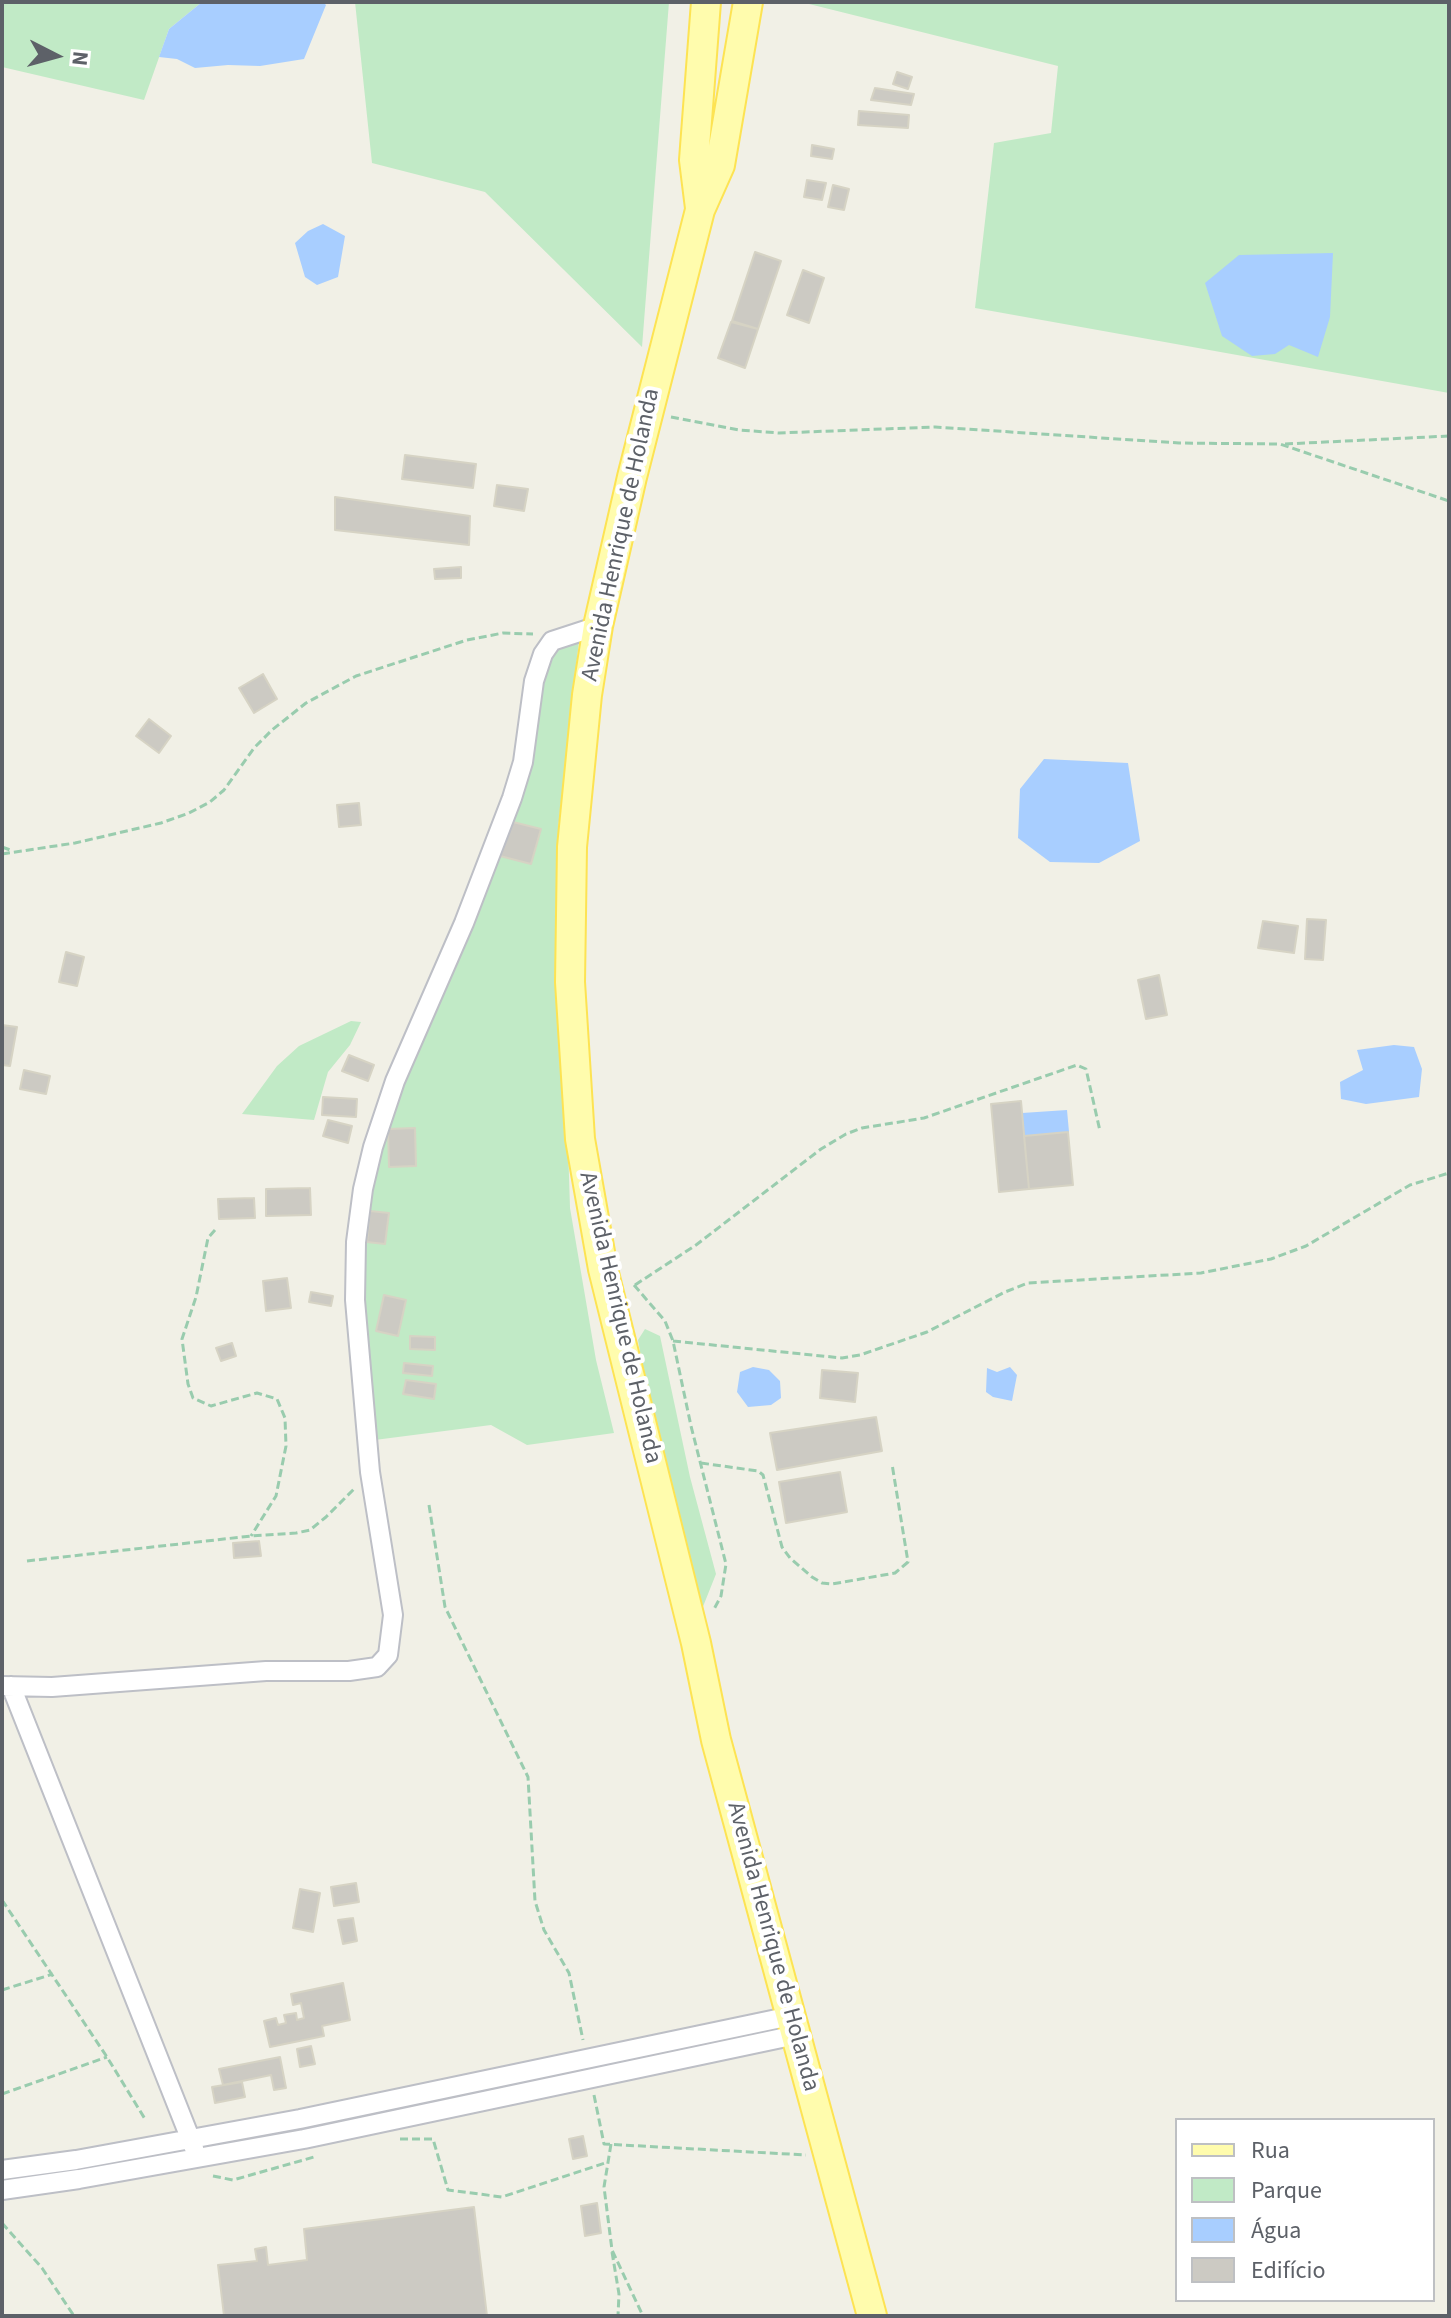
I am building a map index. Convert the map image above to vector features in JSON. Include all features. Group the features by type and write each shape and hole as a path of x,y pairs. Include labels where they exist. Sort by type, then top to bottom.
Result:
{"main road":[{"path":"700,210 694,160 706,2"},
{"path":"700,210 720,165 748,2"},
{"name":"Avenida Henrique de Holanda","path":"700,210 648,412 598,626 587,695 572,847 570,982 580,1139 603,1269 696,1643 716,1740 872,2316"}],"street":[{"path":"197,2158 192,2139 6,1686 52,1687 266,1671 349,1671 377,1667 388,1655 393,1615 370,1472 355,1300 356,1242 363,1189 395,1081 464,923 512,798 529,735 534,681 543,654 552,641 598,626"},
{"path":"2,2170 76,2160 300,2119 587,2059 794,2026"},
{"path":"2,2190 304,2139 591,2078 794,2026"}],"path":[{"path":"648,412 739,430 779,433 935,427 1179,443 1280,444 1449,436"},
{"path":"1280,444 1449,501"},
{"path":"2,854 75,843 161,823 210,802 224,790 254,748 272,730 306,703 356,676 416,655 503,633 522,632 552,641"},
{"path":"2,847 16,853"},
{"path":"635,1285 696,1245 821,1149 862,1128 924,1118 1077,1065 1086,1069 1100,1131"},
{"path":"673,1341 842,1358 860,1355 927,1332 1028,1283 1201,1273 1271,1259 1306,1246 1410,1185 1449,1173"},
{"path":"215,1230 208,1238 196,1297 182,1339 193,1398 211,1406 257,1393 277,1399 285,1418 286,1446 276,1496 251,1536"},
{"path":"603,1269 635,1285 665,1321 673,1341 726,1564 721,1596 696,1643"},
{"path":"701,1463 758,1471 763,1475 782,1547 812,1577 832,1584 895,1573 908,1562 892,1464"},
{"path":"27,1561 310,1530 370,1472"},
{"path":"429,1505 445,1607 528,1777 535,1901 544,1930 569,1973 587,2059"},
{"path":"2,1900 145,2119"},
{"path":"2,1990 53,1974"},
{"path":"2,2094 107,2057"},
{"path":"591,2078 604,2144 830,2157"},
{"path":"394,2140 433,2139 448,2190 502,2197 608,2162"},
{"path":"611,2144 604,2187 619,2294 618,2316"},
{"path":"211,2175 233,2180 319,2156"},
{"path":"2,2223 42,2268 74,2316"},
{"path":"612,2250 643,2316"}],"green space":[{"path":"2,2 202,2 169,29 144,100 2,67"},
{"path":"355,2 669,2 642,347 485,192 372,163"},
{"path":"801,2 1449,2 1449,393 975,308 994,143 1051,133 1058,66"},
{"path":"580,632 558,829 570,1208 596,1360 614,1433 527,1445 491,1425 367,1441 356,1269 363,1189 464,923 552,641"},
{"path":"351,1021 361,1022 350,1045 328,1072 314,1120 242,1114 277,1066 299,1046"},
{"path":"645,1329 660,1336 690,1477 716,1574 702,1609 683,1529 653,1428 638,1340"}],"water":[{"path":"202,2 323,2 326,5 304,59 260,66 195,68 177,59 159,57 169,29"},
{"path":"323,224 345,236 338,277 317,285 305,277 295,243 308,231"},
{"path":"1333,253 1330,317 1318,357 1289,345 1275,354 1252,356 1222,336 1205,283 1239,255"},
{"path":"1044,759 1128,763 1140,841 1099,863 1050,862 1018,838 1020,789"},
{"path":"1394,1045 1414,1047 1422,1069 1419,1097 1366,1104 1341,1099 1340,1082 1363,1070 1357,1050"},
{"path":"1067,1110 1069,1132 1024,1136 1022,1113"},
{"path":"753,1367 769,1370 780,1381 781,1398 771,1405 748,1407 737,1392 740,1372"},
{"path":"1010,1367 1017,1375 1012,1401 993,1397 986,1392 987,1368 997,1372"}],"building":[{"path":"897,72 912,77 908,89 893,84"},
{"path":"875,88 914,94 911,105 871,100"},
{"path":"859,111 909,115 908,128 858,125"},
{"path":"812,145 834,149 832,159 811,156"},
{"path":"807,180 826,183 822,200 804,197"},
{"path":"833,185 849,189 844,210 828,207"},
{"path":"755,252 781,261 758,329 732,321"},
{"path":"803,270 824,278 809,323 787,315"},
{"path":"731,322 758,329 745,368 718,358"},
{"path":"405,455 476,464 473,488 402,479"},
{"path":"497,485 528,489 524,511 494,506"},
{"path":"335,497 470,516 469,545 335,530"},
{"path":"461,567 461,578 435,579 434,569"},
{"path":"263,674 277,699 254,713 239,688"},
{"path":"149,719 171,736 159,753 136,736"},
{"path":"359,803 361,825 339,827 337,805"},
{"path":"509,821 541,829 531,864 500,856"},
{"path":"1307,919 1326,920 1323,960 1305,959"},
{"path":"1263,921 1298,926 1294,953 1258,948"},
{"path":"66,952 84,957 77,986 59,982"},
{"path":"1159,975 1167,1015 1146,1019 1138,980"},
{"path":"2,1025 17,1027 10,1066 2,1065"},
{"path":"349,1055 374,1065 368,1081 342,1071"},
{"path":"24,1070 50,1076 46,1094 20,1089"},
{"path":"323,1097 357,1099 356,1117 322,1115"},
{"path":"1021,1101 1029,1189 999,1192 991,1104"},
{"path":"328,1120 352,1126 348,1143 323,1136"},
{"path":"415,1128 416,1166 389,1167 388,1129"},
{"path":"1068,1132 1073,1185 1029,1189 1024,1136"},
{"path":"310,1188 311,1215 266,1216 266,1189"},
{"path":"254,1198 255,1218 219,1219 218,1199"},
{"path":"370,1211 389,1213 385,1244 367,1242"},
{"path":"287,1278 291,1308 266,1311 263,1281"},
{"path":"311,1292 333,1296 331,1306 309,1302"},
{"path":"384,1295 406,1300 398,1336 376,1331"},
{"path":"410,1336 435,1337 435,1350 410,1349"},
{"path":"232,1343 236,1356 221,1361 216,1348"},
{"path":"404,1363 433,1366 432,1376 403,1373"},
{"path":"822,1370 858,1373 855,1402 820,1398"},
{"path":"406,1380 436,1384 434,1399 403,1394"},
{"path":"876,1417 882,1451 777,1470 770,1433"},
{"path":"840,1472 847,1512 786,1523 779,1482"},
{"path":"259,1541 261,1556 234,1558 233,1543"},
{"path":"356,1883 359,1902 334,1906 331,1887"},
{"path":"300,1889 320,1893 313,1932 293,1928"},
{"path":"353,1918 357,1941 343,1944 338,1920"},
{"path":"343,1983 350,2020 322,2026 324,2036 270,2047 264,2021 276,2018 278,2025 286,2023 284,2015 296,2013 297,2020 304,2018 301,2003 293,2005 291,1994"},
{"path":"311,2046 315,2064 300,2067 297,2049"},
{"path":"280,2057 286,2088 274,2090 271,2075 223,2085 219,2069"},
{"path":"242,2082 245,2097 215,2103 212,2087"},
{"path":"583,2136 587,2156 573,2159 569,2139"},
{"path":"597,2203 601,2233 585,2236 581,2206"},
{"path":"474,2207 487,2316 224,2316 218,2265 257,2261 255,2249 266,2247 268,2265 307,2260 304,2229"}]}
